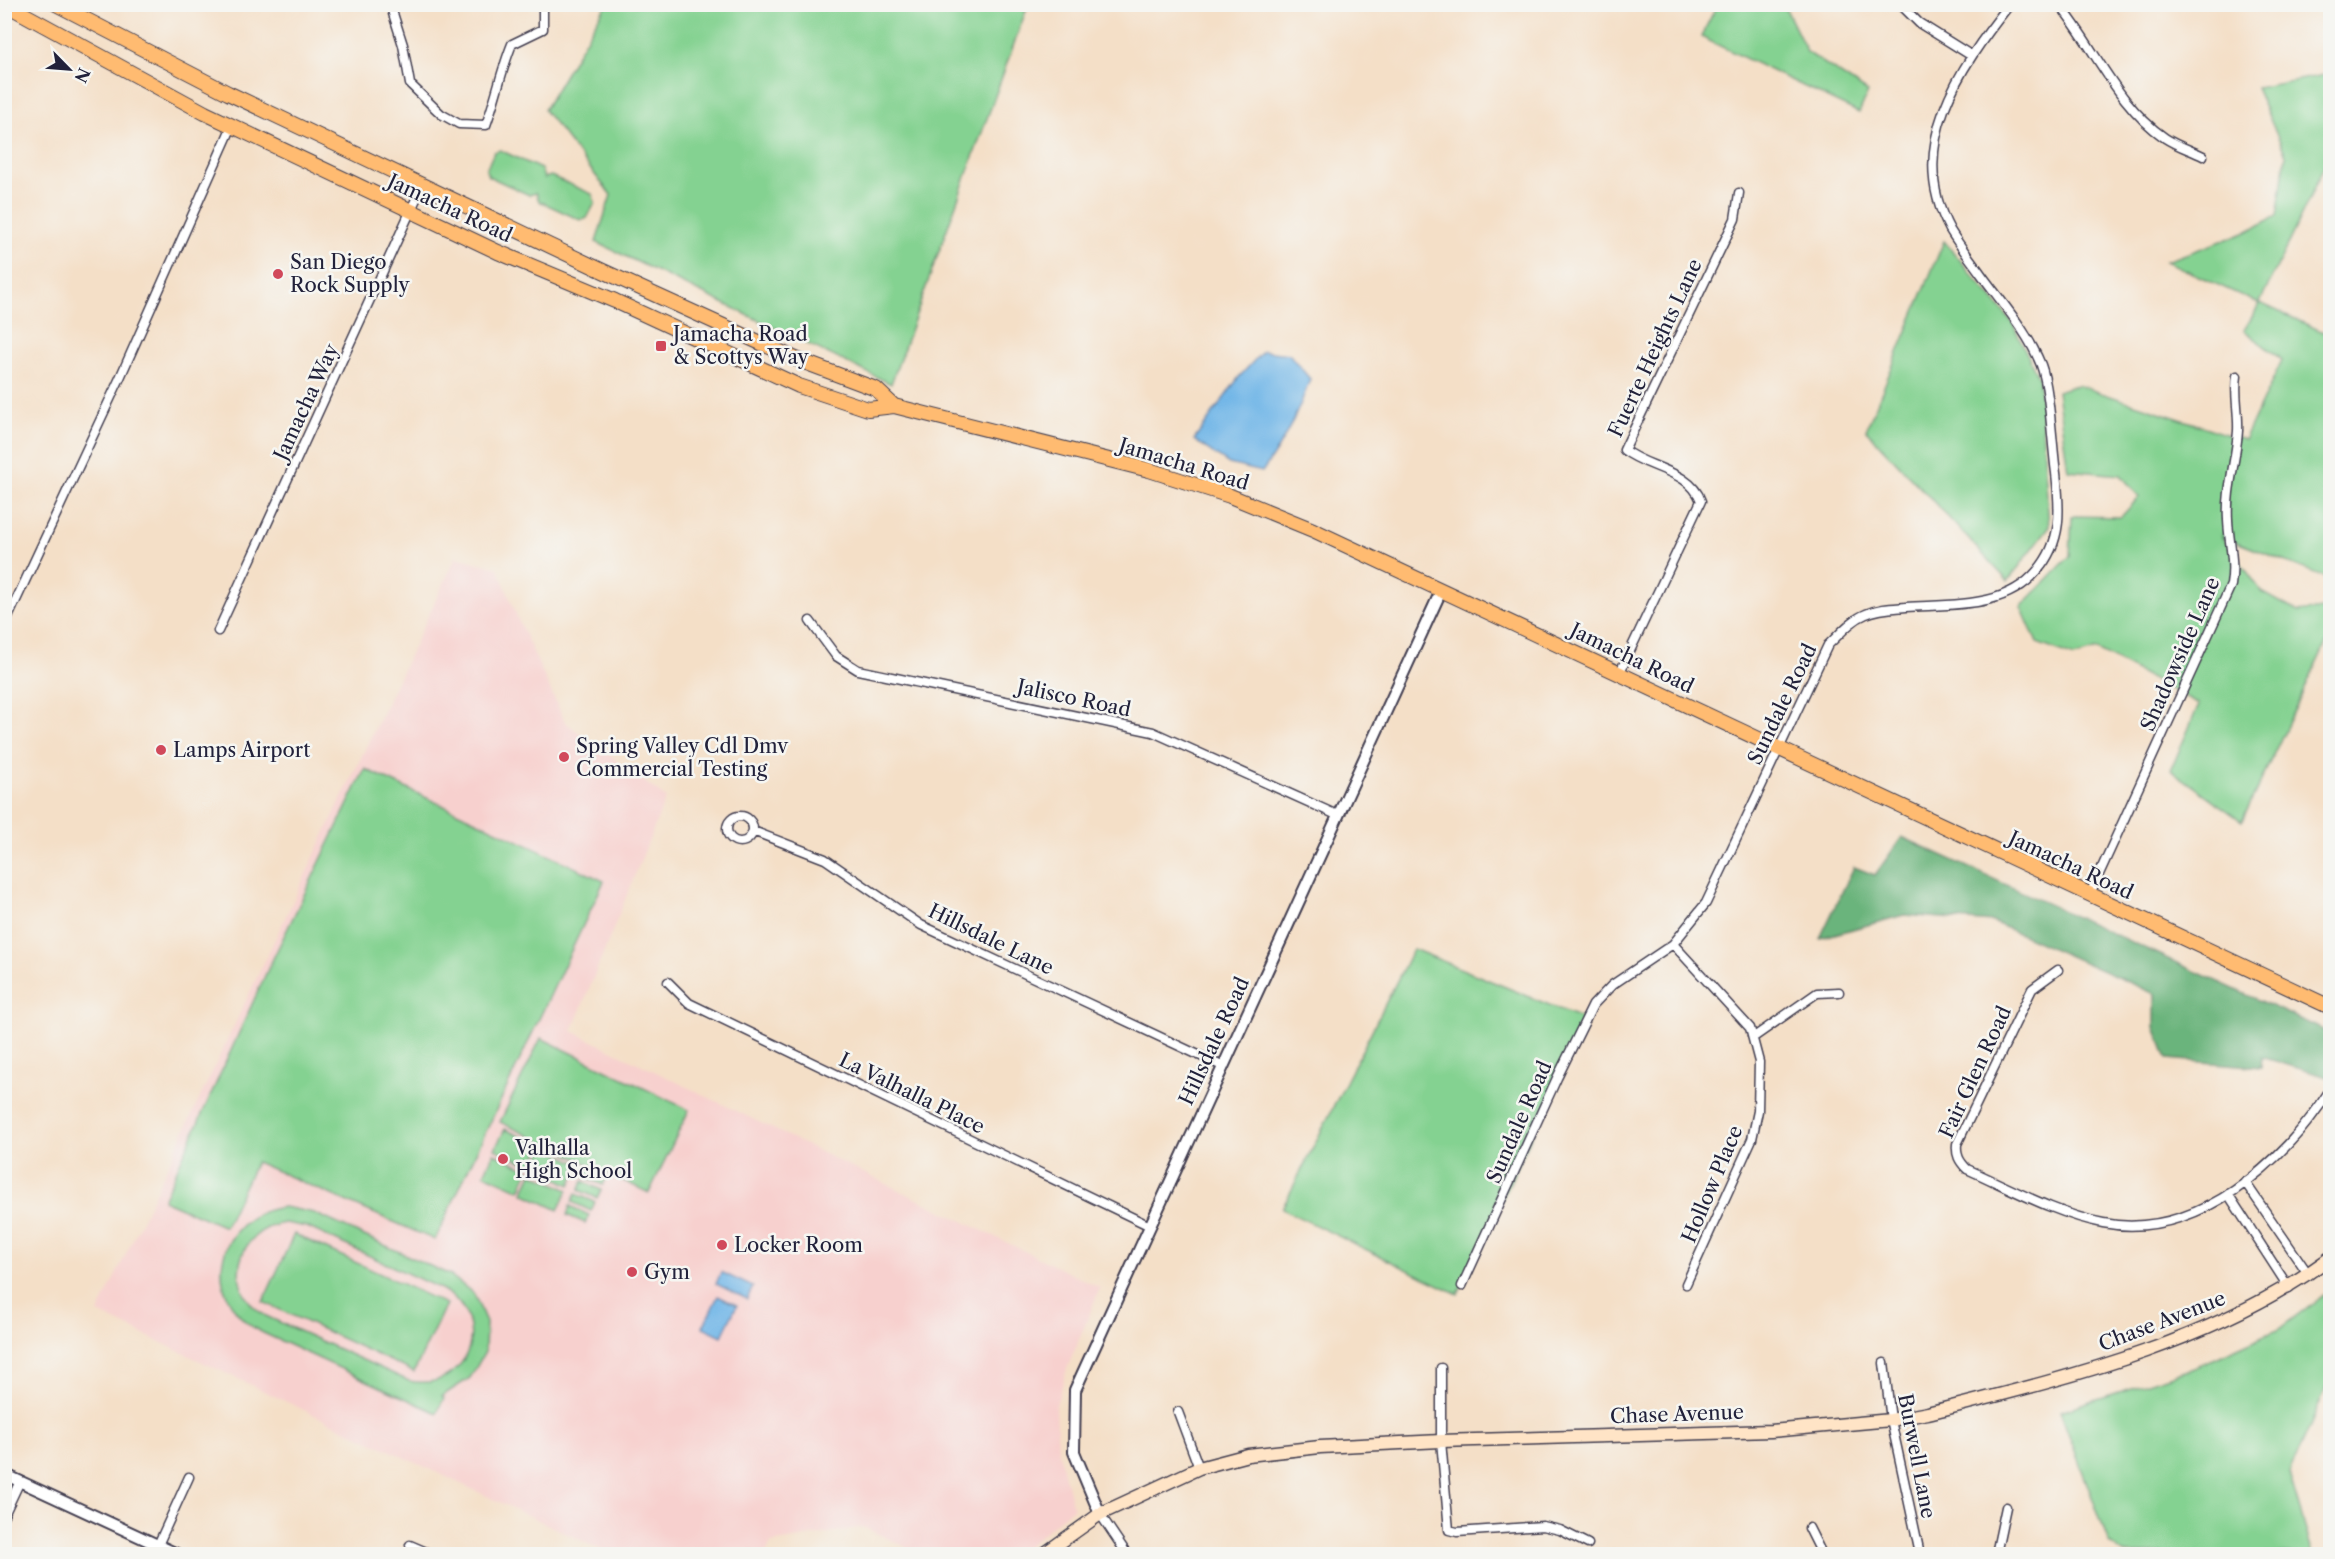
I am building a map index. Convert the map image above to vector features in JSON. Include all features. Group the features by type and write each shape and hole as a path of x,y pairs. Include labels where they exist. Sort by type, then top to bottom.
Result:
{"main road":[{"name":"Jamacha Road","path":"5,4 24,9 232,126 498,252 615,301 799,386 868,409 894,406 1149,470 1230,496 1313,530 1523,627 1619,674 1778,746 2089,896 2331,1007"},
{"name":"Jamacha Road","path":"56,4 228,93 603,271 796,359 876,389 894,406"},
{"path":"603,271 615,301"},
{"name":"Chase Avenue","path":"1044,1554 1100,1514 1199,1468 1248,1455 1320,1447 1441,1441 1771,1431 1891,1420 1980,1400 2146,1353 2289,1288 2331,1258"}],"street":[{"path":"390,4 404,45 410,84 441,114 459,124 486,125 496,99 500,75 512,44 543,29 543,4"},
{"path":"1900,4 1919,23 1972,56"},
{"name":"Sundale Road","path":"1462,1286 1560,1070 1593,1005 1612,985 1673,944 1706,903 1778,746 1828,645 1855,620 1868,613 1887,609 1983,602 1999,597 2018,588 2036,573 2050,553 2058,532 2060,504 2042,367 2024,334 1950,230 1935,188 1936,136 1944,105 1972,56 2010,4"},
{"path":"2059,4 2084,38 2119,95 2132,109 2167,139 2203,156"},
{"path":"4,626 105,411 232,126"},
{"name":"Jamacha Way","path":"218,631 422,186"},
{"name":"Fuerte Heights Lane","path":"1619,674 1701,501 1692,484 1637,460 1624,450 1735,219 1739,193"},
{"name":"Shadowside Lane","path":"2089,896 2231,585 2234,561 2228,520 2228,496 2238,434 2235,388 2237,376"},
{"name":"Hillsdale Road","path":"1100,1514 1074,1452 1075,1390 1148,1225 1441,591"},
{"name":"Jalisco Road","path":"810,621 836,656 858,670 1153,732 1337,815"},
{"name":"Hillsdale Lane","path":"753,831 825,859 921,925 1222,1065"},
{"name":"Hollow Place","path":"1673,944 1750,1028 1759,1062 1758,1111 1752,1139 1686,1284"},
{"name":"Fair Glen Road","path":"2058,970 2032,989 1958,1144 1956,1153 1960,1163 1967,1170 2074,1215 2119,1226 2151,1225 2178,1219 2228,1194 2245,1182 2298,1135 2331,1090"},
{"name":"La Valhalla Place","path":"668,982 689,1003 1148,1225"},
{"path":"1754,1037 1816,993 1839,992"},
{"path":"2245,1182 2309,1275"},
{"path":"2228,1194 2289,1288"},
{"name":"Burwell Lane","path":"1884,1363 1891,1420 1920,1554"},
{"path":"1441,1368 1441,1441 1449,1530 1457,1532 1543,1526 1560,1530 1587,1544"},
{"path":"1178,1412 1199,1468"},
{"path":"4,1474 177,1554"},
{"path":"158,1545 189,1477"},
{"path":"4,1515 20,1481"},
{"path":"1996,1554 2006,1507"},
{"path":"1100,1514 1127,1554"},
{"path":"1809,1528 1822,1554"},
{"path":"410,1545 431,1554"}],"shaded area":[{"name":"Valhalla High School","path":"456,557 498,568 518,619 565,722 666,798 572,1031 1100,1288 1067,1369 1056,1405 1058,1449 1073,1508 1018,1554 921,1554 863,1527 771,1543 765,1554 610,1554 98,1313"}],"green space":[{"path":"606,5 1028,5 891,384 596,242 611,195 544,110"},
{"path":"1717,5 1784,5 1807,52 1868,92 1859,113 1701,37"},
{"path":"2330,74 2330,154 2260,303 2330,335 2330,579 2221,536 2262,592 2298,612 2330,608 2330,635 2242,821 2171,770 2199,704 2097,650 2074,657 2037,643 2021,607 2070,556 2072,516 2121,517 2139,497 2121,475 2068,470 2057,391 2077,385 2244,440 2282,360 2244,330 2260,304 2166,261 2244,233 2277,216 2286,155 2256,88"},
{"path":"500,150 541,169 544,178 551,176 592,194 595,203 587,218 580,220 539,201 536,193 529,195 488,176 486,170 494,152"},
{"path":"1944,241 2012,322 2039,379 2049,527 2008,581 1866,430"},
{"path":"365,769 604,881 435,1240 256,1162 225,1227 163,1200 268,969"},
{"path":"1902,837 2330,1033 2330,1078 2262,1057 2261,1067 2167,1059 2155,1027 2155,994 1993,922 1904,915 1820,938 1854,867 1875,875"},
{"path":"1413,949 1586,1020 1458,1294 1282,1209"},
{"path":"541,1038 689,1110 649,1193 500,1122"},
{"path":"505,1129 541,1146 531,1166 495,1149"},
{"path":"544,1147 580,1164 570,1185 535,1168"},
{"path":"494,1153 529,1170 520,1190 484,1174"},
{"path":"588,1168 607,1177 603,1185 584,1177"},
{"path":"532,1173 568,1190 558,1210 523,1193"},
{"path":"583,1181 601,1190 597,1198 579,1190"},
{"path":"576,1194 595,1202 591,1211 572,1202"},
{"path":"570,1206 589,1215 585,1223 567,1215"},
{"path":"284,1207 314,1213 450,1275 474,1294 486,1322 485,1352 470,1378 442,1396 444,1398 437,1413 259,1331 240,1316 228,1298 222,1278 223,1259 230,1241 243,1225 261,1213","holes":["285,1223 307,1227 443,1290 459,1303 468,1319 471,1335 468,1351 459,1365 447,1376 430,1382 409,1381 266,1316 252,1305 243,1292 239,1277 240,1262 245,1248 268,1228"]},
{"path":"294,1234 446,1304 414,1372 263,1302"},
{"path":"2330,1290 2330,1379 2289,1474 2313,1554 2123,1554 2109,1543 2060,1411 2194,1368 2279,1329"}],"water":[{"path":"1263,351 1289,354 1310,379 1290,427 1262,472 1229,464 1194,440 1239,377"},
{"path":"721,1272 753,1287 747,1299 716,1284"},
{"path":"718,1296 737,1305 722,1336 703,1327"}],"place":[{"name":"San Diego Rock Supply","path":"278,274"},
{"name":"Jamacha Road & Scottys Way","path":"661,346"},
{"name":"Lamps Airport","path":"161,750"},
{"name":"Spring Valley Cdl Dmv Commercial Testing","path":"564,757"},
{"name":"Valhalla High School","path":"503,1159"},
{"name":"Locker Room","path":"722,1245"},
{"name":"Gym","path":"632,1272"}]}
